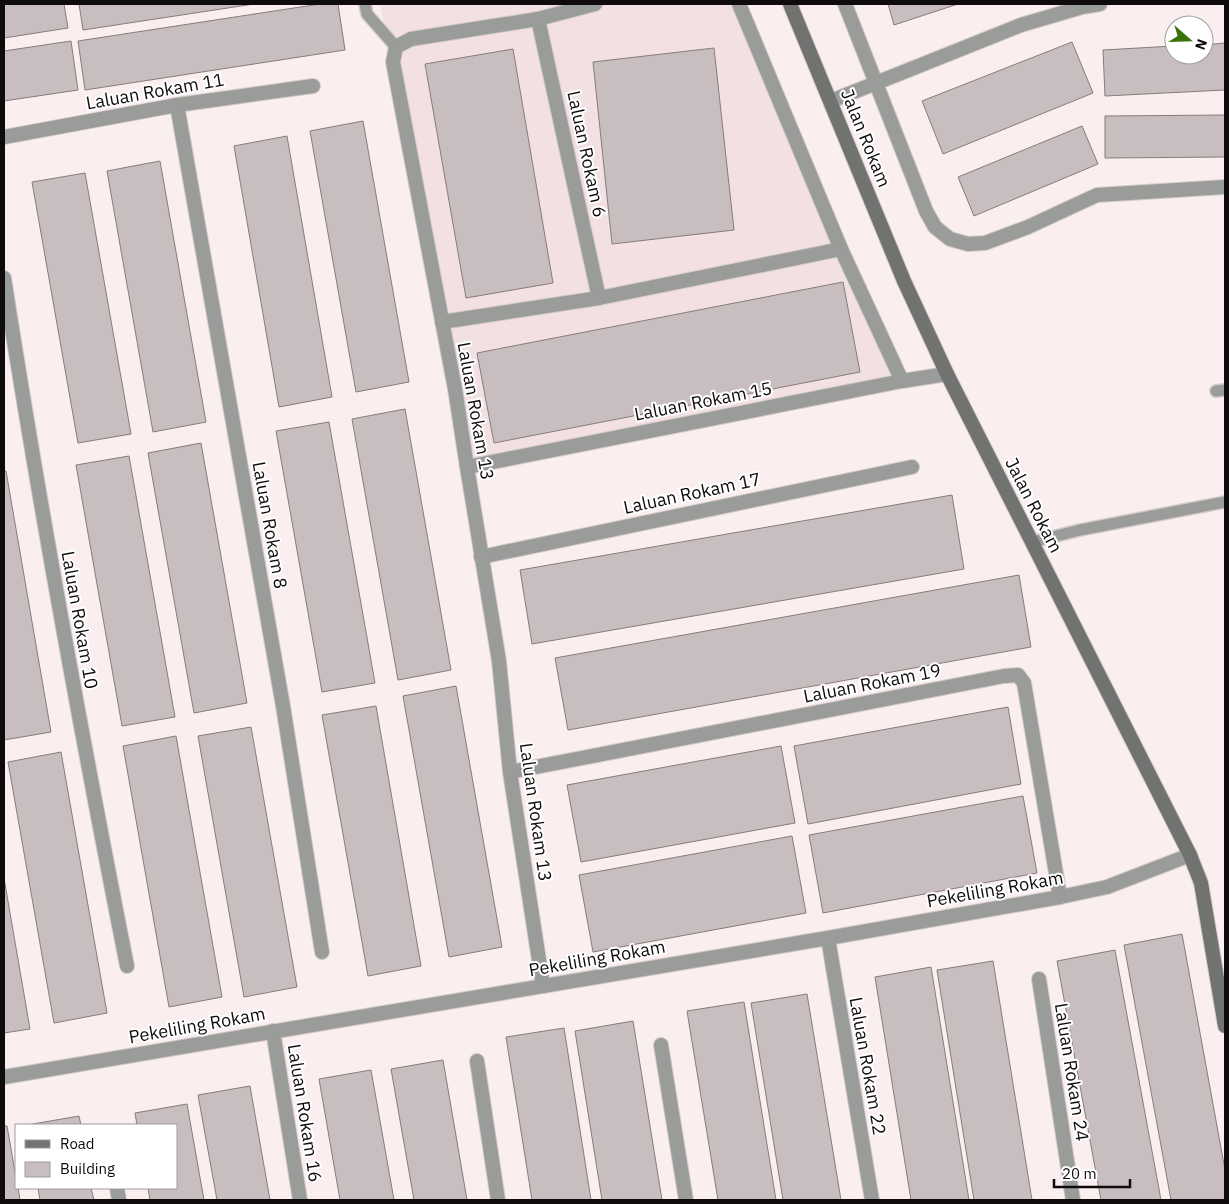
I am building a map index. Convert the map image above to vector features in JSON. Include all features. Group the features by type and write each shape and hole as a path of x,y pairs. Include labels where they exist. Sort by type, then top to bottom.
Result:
{"main road":[{"name":"Jalan Rokam","path":"790,4 904,281 947,374 1190,855 1201,883 1225,1026"}],"street":[{"path":"396,47 411,38 538,18 595,4"},
{"path":"739,4 841,248 902,381"},
{"name":"Jalan Rokam","path":"845,4 926,211 935,227 950,239 968,244 986,243 1028,227 1098,195 1225,187"},
{"path":"830,102 1021,25 1082,6 1100,4"},
{"name":"Laluan Rokam 6","path":"538,18 600,298"},
{"name":"Laluan Rokam 13","path":"396,47 393,62 442,322 498,661 510,772 543,986"},
{"name":"Laluan Rokam 11","path":"4,137 177,105 313,86"},
{"name":"Laluan Rokam 8","path":"177,105 283,706 322,952"},
{"path":"442,322 600,298 841,248"},
{"name":"Laluan Rokam 10","path":"4,278 33,467 83,746 128,966"},
{"name":"Laluan Rokam 15","path":"467,467 902,381 947,374"},
{"name":"Laluan Rokam 17","path":"481,556 912,467"},
{"name":"Laluan Rokam 19","path":"510,772 994,678 1018,675 1024,683 1060,897"},
{"name":"Pekeliling Rokam","path":"4,1076 828,938 1060,897 1107,887 1190,855"},
{"name":"Laluan Rokam 22","path":"828,938 872,1200"},
{"name":"Laluan Rokam 24","path":"1039,979 1073,1200"},
{"name":"Laluan Rokam 16","path":"272,1032 300,1200"},
{"path":"661,1045 686,1200"},
{"path":"477,1061 498,1200"}],"lane":[{"path":"365,4 368,14 396,47"},
{"path":"1032,542 1080,530 1225,502"}],"shaded area":[{"path":"380,4 745,4 903,381 467,470"}],"building":[{"path":"4,4 64,4 68,28 4,38"},
{"path":"79,4 254,4 83,30"},
{"path":"320,4 338,4 345,50 85,90 78,41"},
{"path":"888,4 958,4 894,25"},
{"path":"71,41 78,90 4,101 4,51"},
{"path":"1072,42 1093,93 943,154 922,101"},
{"path":"1225,43 1225,90 1105,96 1103,50 1164,47 1164,65 1214,65 1214,44"},
{"path":"714,48 734,230 612,244 593,62"},
{"path":"513,49 553,283 466,298 425,64"},
{"path":"1225,115 1225,157 1105,158 1105,116"},
{"path":"363,121 409,382 356,392 310,131"},
{"path":"1082,126 1098,164 974,216 958,177"},
{"path":"287,136 332,397 279,407 234,146"},
{"path":"160,161 206,422 153,432 107,171"},
{"path":"85,173 131,434 78,443 32,182"},
{"path":"843,282 860,372 494,443 477,353"},
{"path":"405,409 451,670 398,680 352,419"},
{"path":"329,422 375,683 322,692 276,431"},
{"path":"201,443 247,703 194,713 148,453"},
{"path":"129,456 175,717 122,726 76,465"},
{"path":"4,471 6,471 51,732 4,740"},
{"path":"952,495 964,569 532,644 520,570"},
{"path":"1019,575 1031,647 568,730 555,658"},
{"path":"456,686 502,947 449,957 403,696"},
{"path":"376,706 421,966 368,976 322,715"},
{"path":"1008,707 1021,784 808,824 794,746"},
{"path":"251,727 297,987 244,997 198,736"},
{"path":"176,736 222,997 169,1007 123,746"},
{"path":"781,746 795,823 581,862 567,785"},
{"path":"61,752 107,1013 54,1023 8,762"},
{"path":"1023,796 1037,873 823,913 809,835"},
{"path":"792,836 806,913 593,952 579,875"},
{"path":"4,878 30,1029 4,1033"},
{"path":"1182,934 1225,1170 1225,1200 1171,1200 1124,945"},
{"path":"1115,950 1161,1200 1101,1200 1057,961"},
{"path":"993,961 1032,1200 974,1200 937,970"},
{"path":"931,967 969,1200 911,1200 875,977"},
{"path":"807,994 841,1200 783,1200 751,1003"},
{"path":"744,1002 776,1200 718,1200 687,1011"},
{"path":"633,1021 662,1200 602,1200 575,1031"},
{"path":"564,1028 591,1200 532,1200 506,1037"},
{"path":"443,1060 467,1200 414,1200 391,1069"},
{"path":"371,1070 394,1200 340,1200 319,1079"},
{"path":"250,1086 270,1200 217,1200 198,1095"},
{"path":"187,1104 204,1200 150,1200 148,1189 178,1189 178,1124 137,1124 135,1113"},
{"path":"79,1116 81,1124 33,1124"},
{"path":"4,1126 7,1126 15,1172 15,1189 18,1189 20,1200 4,1200"},
{"path":"38,1189 91,1189 94,1200 40,1200"}]}
